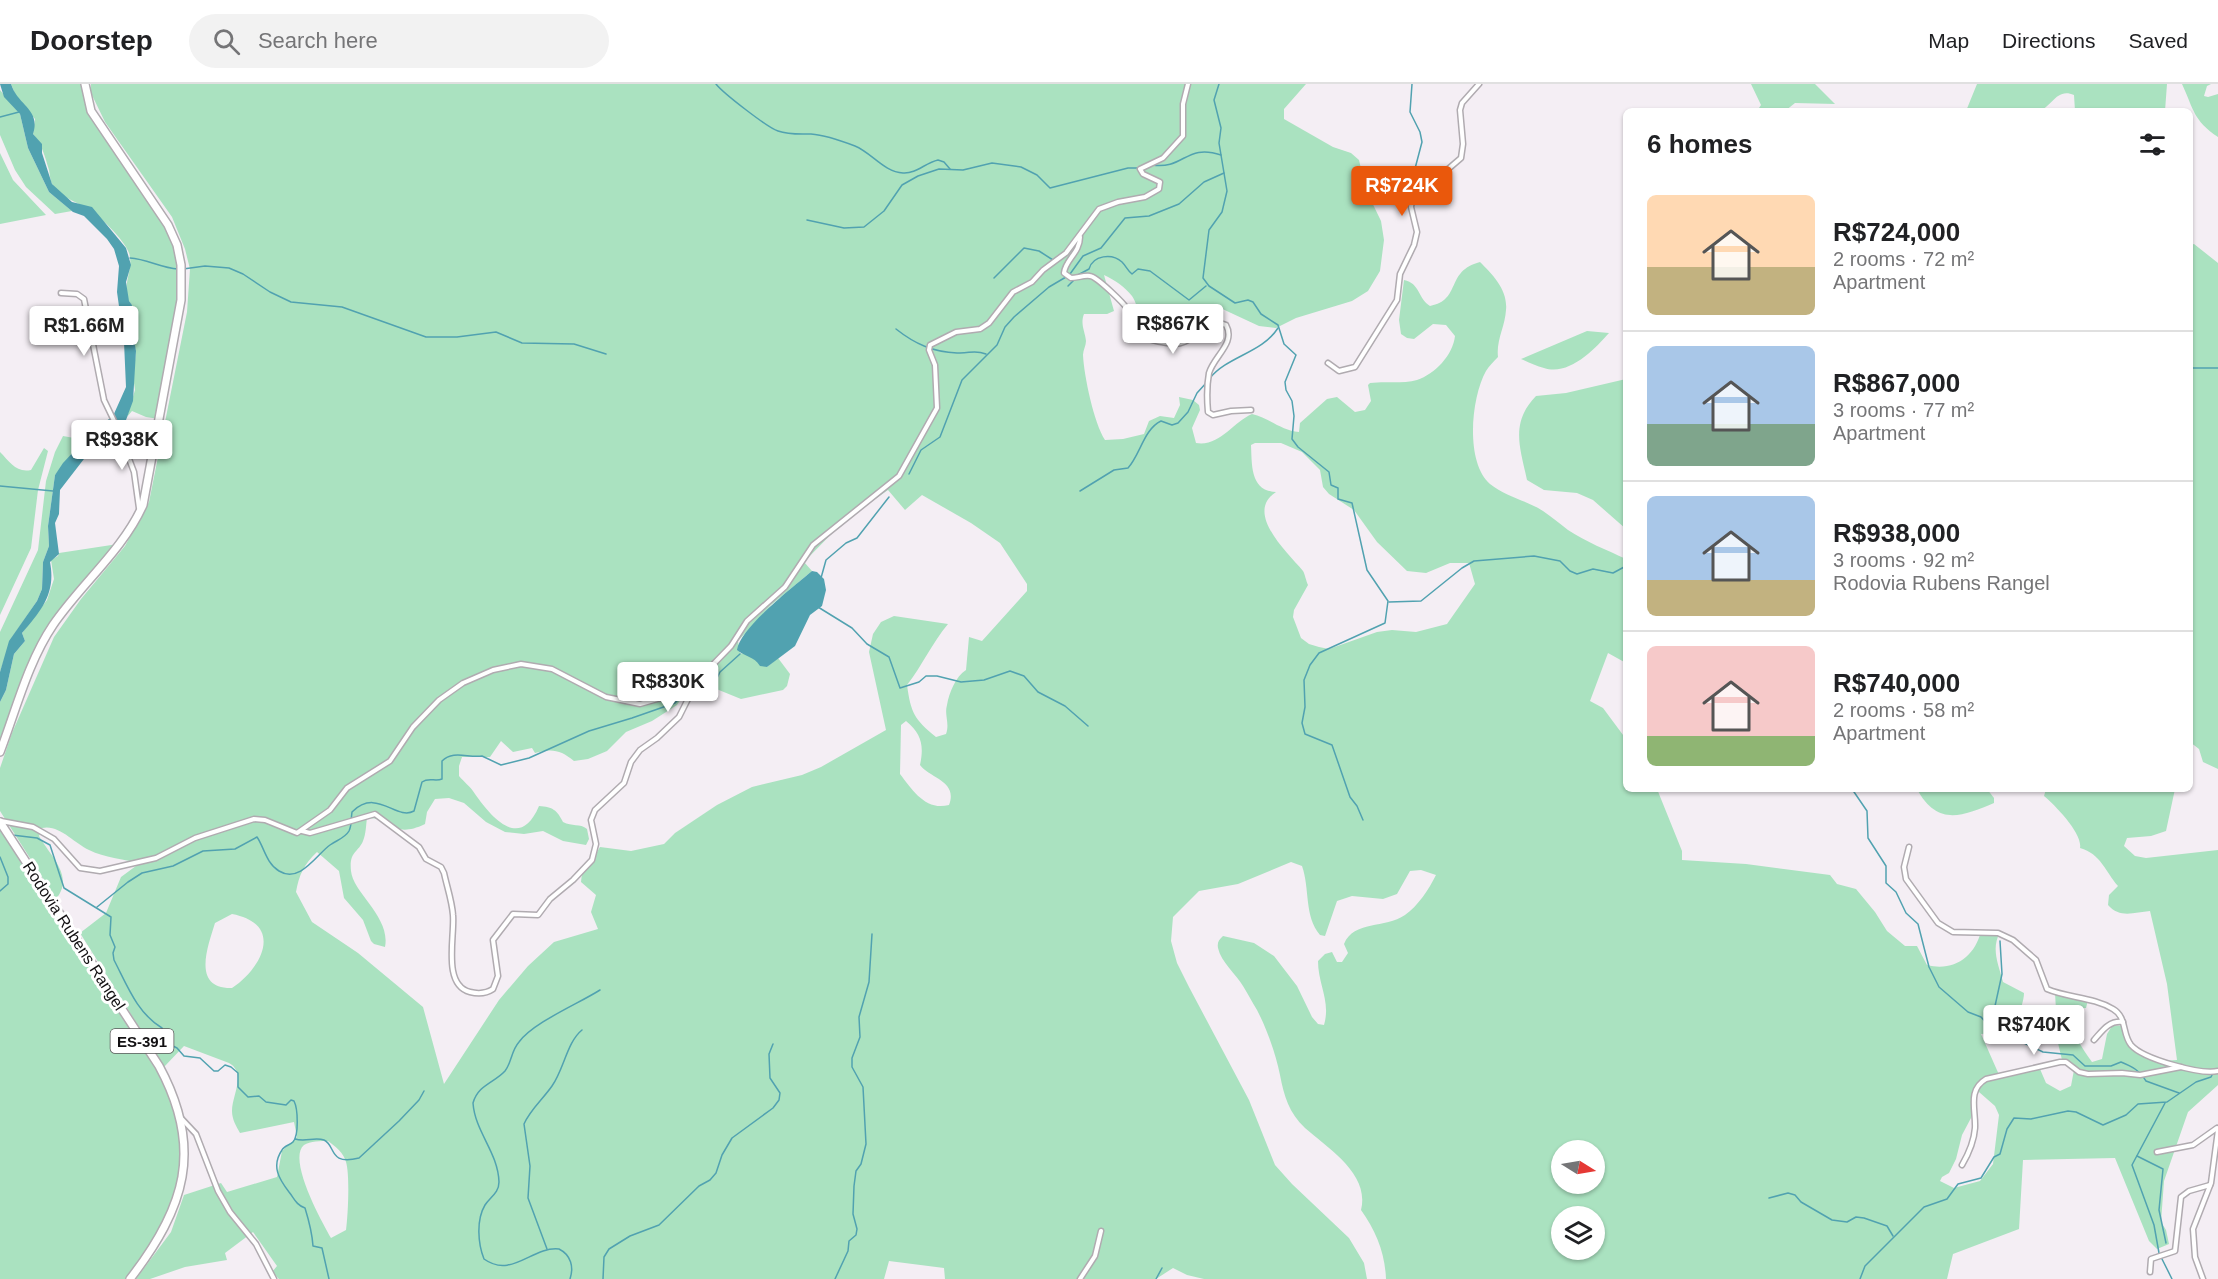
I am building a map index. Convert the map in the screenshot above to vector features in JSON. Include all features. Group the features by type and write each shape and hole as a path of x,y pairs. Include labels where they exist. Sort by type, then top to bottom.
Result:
{"main road":[{"path":"0,752 36,658 53,626 119,544 140,513 146,496 181,300 182,265 177,245 168,225 91,111 84,84"},
{"name":"Rodovia Rubens Rangel","path":"0,821 159,1066 180,1117 184,1160 180,1192 164,1231 130,1279"}],"street":[{"path":"0,821 33,827 54,839 80,868 92,871 108,870 156,858 195,838 254,819 265,820 290,832 310,833 375,814 419,847 426,859 443,870 453,912 451,966 463,990 472,993 489,991 495,986 498,976 494,940 513,915 522,913 538,915 550,899 592,860 596,844 591,820 595,810 624,783 631,762 640,750 657,738 679,717 697,681 731,646 747,621 784,587 820,538 900,476 937,408 935,365 929,350 930,345 956,332 983,327 994,317 1013,292 1032,282 1066,253 1099,209 1118,201 1152,194 1159,189 1161,184 1140,170 1162,158 1183,136 1182,105 1188,84"},
{"path":"1328,363 1339,371 1355,367 1394,304 1400,274 1416,235 1417,225 1411,207 1412,200 1461,158 1463,144 1460,110 1465,100 1479,84"},
{"path":"1080,236 1078,250 1064,268 1064,273 1071,278 1087,276 1095,278 1124,304 1134,326 1145,338 1178,345 1191,340 1207,326 1220,322 1226,325 1230,334 1209,376 1208,412 1213,415 1251,410"},
{"path":"61,293 77,294 84,299 104,400 117,427 136,480 140,513"},
{"path":"302,831 330,810 347,788 390,761 413,727 439,700 463,683 483,674 506,666 530,665 559,672 606,697 640,704 661,698 697,681"},
{"path":"1908,847 1904,867 1906,879 1932,917 1942,927 1959,933 1995,933 2005,936 2033,956 2047,989 2105,1005 2118,1012 2124,1022 2130,1043 2136,1048 2158,1060 2211,1072 2218,1071"},
{"path":"2094,1040 2108,1025 2116,1021 2124,1022"},
{"path":"1962,1165 1970,1151 1974,1132 1974,1094 1979,1083 1986,1079 2060,1062 2066,1062 2079,1072 2088,1074 2140,1075 2185,1067"},
{"path":"180,1117 196,1134 218,1191 230,1212 256,1244 274,1279"},
{"path":"2157,1152 2193,1145 2218,1129"},
{"path":"2203,1279 2195,1257 2193,1236 2198,1212 2210,1185 2218,1129"},
{"path":"2150,1272 2151,1258 2175,1251 2181,1197 2189,1191 2210,1185"},
{"path":"1080,1279 1095,1256 1101,1230"}],"green space":[{"path":"11,84 83,84 87,108 167,227 174,246 180,283 159,419 132,411 127,417 135,390 133,376 136,353 130,318 132,305 126,293 130,266 129,253 122,241 103,221 90,210 63,195 52,184 43,151 33,134 35,119 16,96"},
{"path":"91,84 1306,84 1284,109 1284,119 1333,147 1351,153 1359,160 1366,190 1381,221 1384,240 1380,271 1368,291 1352,301 1296,318 1276,328 1259,326 1216,306 1208,306 1194,332 1184,336 1165,329 1158,332 1146,323 1129,293 1120,284 1104,275 1114,311 1107,314 1084,314 1082,321 1086,341 1083,355 1088,387 1093,411 1105,440 1144,434 1149,421 1160,416 1174,418 1180,405 1179,397 1193,400 1199,405 1200,410 1192,428 1196,443 1205,443 1219,438 1252,414 1299,432 1300,423 1327,399 1337,397 1355,412 1365,410 1371,401 1368,385 1370,383 1406,382 1424,377 1442,363 1454,343 1455,336 1446,325 1433,324 1414,339 1401,334 1399,320 1404,280 1413,284 1430,306 1446,298 1462,272 1469,266 1480,262 1502,289 1506,310 1498,345 1498,357 1486,371 1477,397 1473,429 1477,461 1482,474 1496,488 1536,507 1568,530 1623,558 1623,661 1608,653 1590,701 1603,708 1623,735 1623,792 1658,792 1682,851 1682,860 1746,864 1830,875 1837,884 1856,889 1887,931 1905,946 1917,946 1927,965 1937,967 1954,964 1962,960 1974,948 1981,931 2000,932 1996,944 1997,962 2003,982 2024,993 2019,1023 2024,1032 1981,1034 2000,1077 2040,1069 2046,1083 2060,1091 2071,1086 2074,1070 2062,1060 2058,1043 2055,993 2088,1000 2086,1008 2070,1009 2070,1017 2076,1037 2092,1062 2102,1059 2107,1034 2112,1026 2125,1025 2124,1035 2141,1051 2161,1060 2177,1060 2167,984 2150,911 2123,913 2108,905 2109,895 2118,886 2093,854 2080,848 2080,842 2073,828 2044,796 2045,792 2174,792 2166,831 2151,836 2127,838 2124,846 2135,856 2146,858 2218,850 2218,1085 2188,1112 2164,1181 2161,1222 2166,1230 2169,1244 2157,1249 2149,1241 2115,1158 2023,1160 2019,1229 1953,1254 1947,1279 1386,1279 1379,1243 1361,1210 1362,1197 1354,1174 1336,1154 1299,1122 1291,1110 1264,1025 1243,986 1222,958 1218,944 1223,936 1254,943 1274,956 1297,986 1312,1017 1318,1024 1324,1025 1326,1008 1318,961 1325,954 1332,952 1337,962 1342,962 1348,953 1344,944 1349,936 1362,928 1405,915 1423,897 1436,875 1421,870 1410,871 1397,894 1383,899 1352,896 1337,901 1325,936 1320,935 1315,928 1309,911 1302,866 1291,862 1238,884 1199,891 1173,917 1171,941 1177,963 1249,1100 1275,1165 1349,1238 1364,1263 1367,1279 1204,1279 1187,1275 1173,1268 1156,1279 945,1279 944,1268 889,1261 884,1279 279,1279 272,1272 277,1266 253,1232 225,1253 227,1260 185,1267 150,1279 136,1279 171,1232 184,1195 221,1183 227,1192 277,1177 282,1151 297,1137 294,1122 240,1133 233,1120 232,1111 238,1078 234,1067 229,1063 184,1046 164,1067 80,933 106,913 121,877 140,863 95,853 60,831 42,828 39,836 62,874 61,891 56,899 0,811 0,768 12,733 54,637 81,599 125,546 149,502 187,312 190,269 185,249 172,217 105,122 91,93","holes":["1281,443 1302,452 1320,470 1323,487 1329,494 1354,510 1377,542 1407,571 1426,573 1450,563 1469,563 1475,584 1447,624 1416,632 1392,630 1377,632 1329,649 1309,644 1301,638 1293,617 1294,610 1308,585 1303,571 1279,543 1266,521 1264,511 1267,501 1276,492 1261,487 1254,476 1251,445","888,490 905,510 922,495 971,523 1000,543 1027,584 1027,591 982,641 969,637 966,670 956,681 948,700 946,734 936,737 918,720 912,709 907,685 948,624 894,616 881,622 873,634 869,652 886,730 821,767 802,775 752,787 717,805 675,833 664,844 631,851 600,847 585,868 581,882 596,895 591,912 598,929 554,942 528,966 499,1000 444,1084 423,1007 358,953 312,922 296,892 305,865 317,852 339,871 344,898 363,920 371,941 385,947 383,926 358,888 351,871 351,860 363,841 367,818 406,830 425,824 427,812 435,799 449,798 464,803 486,822 505,832 524,834 543,831 563,841 586,845 589,839 587,829 563,822 556,812 548,807 539,806 531,819 523,826 515,828 506,826 490,812 459,776 462,757 490,757 501,741 513,752 532,748 535,753 551,750 560,752 574,761 588,759 607,751 626,732 652,721 677,705 686,691 709,686 741,699 783,690 787,686 790,674 778,658 767,667 748,655 740,653 738,641 771,605 812,571 804,562 844,521","906,721 919,736 922,752 920,765 947,785 951,797 949,805 933,805 927,802 915,793 900,774 901,725","232,914 248,919 258,927 263,936 263,947 259,958 252,969 232,988 211,982 206,964 206,954 215,923","1979,1092 1995,1106 1999,1115 1993,1164 1980,1181 1954,1188 1940,1181 1949,1173 1956,1159 1962,1135 1971,1118 1972,1098","328,1141 336,1147 346,1162 348,1206 346,1230 331,1238 308,1191 300,1163 300,1152 304,1145 312,1142"]},
{"path":"1751,84 1815,84 1835,104 1795,103 1789,108 1759,108 1761,105"},
{"path":"1977,84 2167,84 2165,108 2075,108 2074,95 2068,93 2058,96 2044,108 1967,108"},
{"path":"2182,84 2211,84 2207,86 2204,96 2218,94 2218,137 2199,120"},
{"path":"0,90 20,114 28,148 49,192 72,211 55,214 26,187 15,170 0,135"},
{"path":"0,153 13,180 46,215 0,224"},
{"path":"2193,244 2218,263 2218,769 2203,762 2199,749 2193,744"},
{"path":"1587,331 1609,333 1588,354 1572,365 1553,369 1521,359"},
{"path":"1623,380 1623,526 1593,500 1577,493 1544,490 1527,480 1519,436 1523,416 1536,396 1566,393"},
{"path":"63,436 85,440 55,475 48,526 49,546 43,562 42,589 37,601 11,639 0,672 0,632 38,550 46,481 55,452"},
{"path":"44,448 48,451 38,490 31,548 0,615 0,452 14,466 21,470 31,470"},
{"path":"118,544 48,633 0,744 0,702 6,690 14,654 25,641 22,633 47,600 54,579 51,560 59,553"},
{"path":"1919,792 1989,792 1994,798 1994,803 1971,812 1951,815 1933,809"},
{"path":"0,824 31,876 155,1066 176,1111 182,1140 181,1177 168,1221 127,1279 0,1279"}],"water":[{"path":"0,84 11,84 31,113 35,126 33,134 42,144 42,153 52,184 72,202 92,207 126,248 131,265 126,282 129,301 132,305 130,318 136,351 133,401 126,420 104,433 60,490 59,514 55,523 59,554 50,562 49,592 36,617 22,633 25,641 14,654 6,690 0,702 0,672 9,641 37,601 42,589 43,562 49,546 48,526 55,475 93,431 113,416 126,387 124,342 117,292 119,266 114,249 84,216 73,212 49,192 28,148 20,114 4,97"},
{"path":"812,571 817,572 824,579 826,590 822,606 810,615 795,646 767,667 760,666 755,660 737,650 740,641 757,620"}],"waterway":[{"path":"716,84 746,110 778,131 816,135 845,142 861,149 896,172 912,172 938,160 944,162 950,169"},
{"path":"1219,84 1214,100 1221,128 1219,143 1227,191 1222,212 1209,230 1203,278 1209,286 1235,303 1248,300 1253,302 1261,314 1278,325 1284,344 1296,355 1285,382 1286,390 1292,401 1294,416 1292,439 1298,447 1329,472 1331,485 1338,488 1338,499 1352,503 1367,570 1388,601 1385,623 1319,653 1310,665 1304,680 1305,707 1302,723 1305,734 1332,745 1350,797 1363,820"},
{"path":"1407,199 1422,142 1420,132 1410,112 1412,84"},
{"path":"0,117 19,112"},
{"path":"1152,165 1171,164 1200,152 1221,155"},
{"path":"807,220 844,228 864,227 884,211 902,185 918,176 939,169 963,170 992,163 1021,167 1037,175 1050,188 1128,168 1139,168"},
{"path":"1070,274 1083,256 1101,248 1125,218 1149,216 1179,204 1204,182 1224,173"},
{"path":"994,278 1024,248 1039,251 1053,260"},
{"path":"1076,276 1089,269 1091,264 1099,258 1113,257 1122,262 1132,274 1138,269 1150,271 1189,300 1206,286"},
{"path":"130,258 178,269"},
{"path":"183,269 205,266 229,268 291,302 342,307 426,337 457,337 496,332 522,343 574,344 606,354"},
{"path":"909,474 921,450 940,437 962,380 997,345 1005,327 1014,317 1049,287 1066,277"},
{"path":"1068,286 1074,280"},
{"path":"1210,378 1226,364 1263,343 1278,328"},
{"path":"896,329 917,343 932,349 986,354"},
{"path":"2193,368 2218,368"},
{"path":"1080,491 1114,470 1128,468 1150,430 1161,421 1172,425 1178,423 1188,412 1197,393 1207,382"},
{"path":"0,486 53,491"},
{"path":"821,578 826,560 846,543 857,538 889,497"},
{"path":"1389,602 1421,601 1474,561 1534,556 1560,561 1570,571 1577,574 1593,569 1613,573 1623,568"},
{"path":"818,607 852,628 867,644 889,657 900,688 919,682 926,676 937,676 961,682 984,680 1010,671 1024,676 1038,692 1065,706 1088,726"},
{"path":"698,685 704,687 714,684 720,672 740,654"},
{"path":"97,907 142,873 173,866 203,851 235,849 257,837 275,868 287,874 294,874 308,866 349,831 352,812 361,805 378,803 400,812 414,811 422,782 442,779 442,761 446,758 456,755 482,756 501,765 529,758 589,731 675,703 691,686"},
{"path":"1854,792 1867,811 1868,838 1886,866 1886,883 1896,892 1906,913 1918,924 1929,967 1939,987 1968,1012 1981,1017 1991,1028 1995,1029 2003,1021 2010,1022 2022,1031 2024,1043 2043,1052 2073,1055 2085,1066 2111,1066 2121,1062 2135,1069 2146,1081 2179,1093"},
{"path":"12,835 37,838 50,845 64,888 111,917 110,935 115,947 114,960 139,1006 153,1022 162,1028 165,1042 177,1048 184,1056 200,1058 214,1071 218,1071 225,1065 231,1067 238,1073 238,1087 248,1097 259,1096 266,1102 286,1105 291,1100 294,1101 297,1116 295,1139 283,1149 277,1161 277,1167 282,1182 295,1201 305,1208 313,1246 322,1248 329,1279"},
{"path":"0,857 8,877 8,884 0,891"},
{"path":"835,1279 848,1251 849,1241 856,1235 857,1229 853,1214 854,1186 856,1171 861,1164 866,1144 863,1087 852,1067 852,1058 860,1037 859,1017 869,982 872,934"},
{"path":"2000,941 2002,974 1995,1006 2001,1021"},
{"path":"570,1279 572,1270 570,1262 559,1249 549,1249 513,1264 494,1264 484,1259 479,1239 480,1218 485,1205 498,1189 499,1182 495,1161 478,1123 473,1103 482,1088 505,1071 516,1045 526,1035 545,1020 600,990"},
{"path":"547,1249 528,1198 530,1166 524,1124 552,1086 573,1041 582,1030"},
{"path":"603,1279 604,1257 609,1249 630,1236 659,1225 699,1186 710,1180 716,1173 722,1155 732,1138 773,1108 779,1100 780,1093 770,1078 769,1054 773,1044"},
{"path":"1860,1279 1865,1266 1924,1207 1947,1199 1958,1184 1981,1178 1994,1157 2000,1154 2007,1129 2014,1118 2031,1119 2068,1111 2076,1112 2103,1125 2126,1115 2138,1104 2167,1102 2196,1082 2211,1077 2213,1073"},
{"path":"295,1139 324,1140 337,1157 349,1160 359,1158 399,1121 419,1100 424,1091"},
{"path":"2165,1103 2132,1165 2154,1225 2159,1253 2172,1279"},
{"path":"2137,1156 2163,1169 2159,1210 2166,1243"},
{"path":"1769,1198 1788,1193 1795,1195 1801,1202 1832,1220 1847,1222 1856,1217 1864,1218 1887,1226 1893,1236"},
{"path":"1156,1279 1162,1268"}]}
